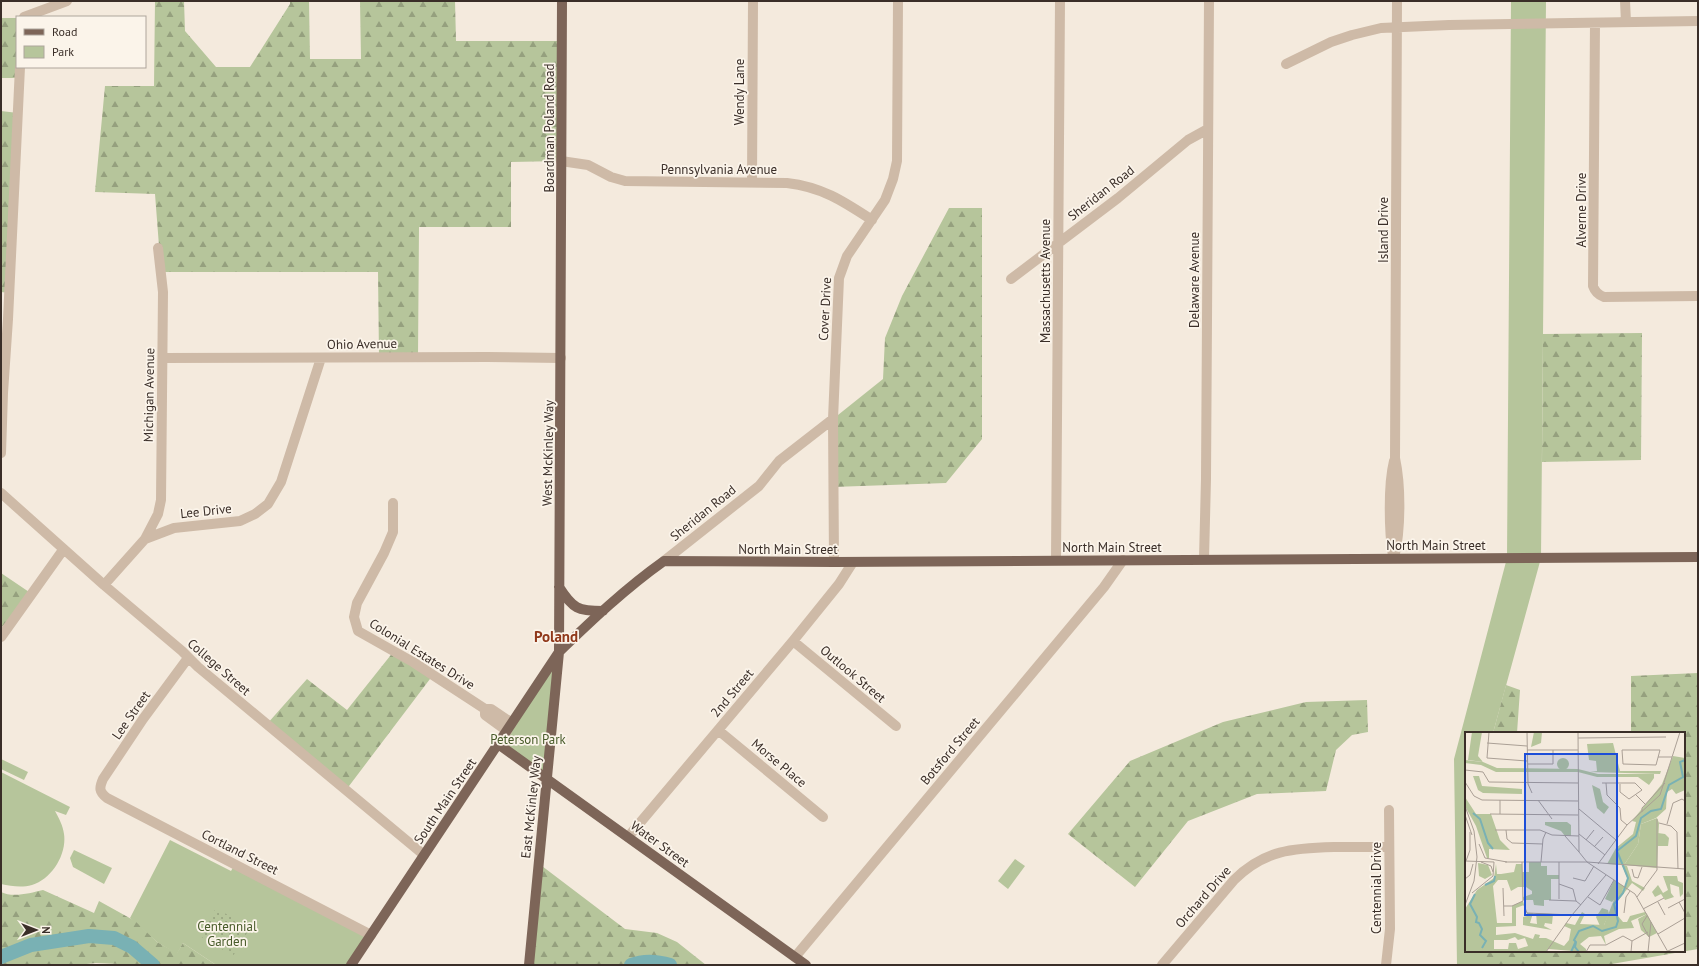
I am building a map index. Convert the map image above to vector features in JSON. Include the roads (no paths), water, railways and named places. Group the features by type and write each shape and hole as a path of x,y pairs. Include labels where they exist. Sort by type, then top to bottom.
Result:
{"main road":[{"name":"Boardman Poland Road","path":"562,1 562,254"},
{"name":"West McKinley Way","path":"559,652 562,254"},
{"name":"North Main Street","path":"664,561 853,562 1698,557"},
{"path":"559,652 603,611 664,561"},
{"path":"559,587 568,601 578,609 603,611"},
{"name":"South Main Street","path":"351,965 559,652"},
{"name":"East McKinley Way","path":"529,965 559,652"},
{"name":"Water Street","path":"498,744 806,965"}],"street":[{"path":"27,16 67,1"},
{"name":"Wendy Lane","path":"752,182 753,1"},
{"name":"Cover Drive","path":"834,562 833,419 839,278 847,256 872,220 889,190 897,161 898,1"},
{"name":"Massachusetts Avenue","path":"1056,560 1060,1"},
{"name":"Delaware Avenue","path":"1204,559 1206,479 1209,1"},
{"name":"Island Drive","path":"1394,558 1398,542 1398,475 1395,458 1397,1"},
{"path":"1625,1 1626,22"},
{"path":"1286,64 1319,47 1342,38 1381,28 1698,21"},
{"name":"Alverne Drive","path":"1595,23 1593,286 1595,291 1604,297 1698,296"},
{"path":"1,453 20,68"},
{"name":"Sheridan Road","path":"1011,279 1118,198 1188,140 1208,129"},
{"name":"Pennsylvania Avenue","path":"561,161 588,166 625,182 787,183 815,188 844,201 872,220"},
{"name":"Michigan Avenue","path":"146,539 158,514 161,500 163,292 158,248"},
{"name":"Ohio Avenue","path":"162,358 561,358"},
{"name":"Lee Drive","path":"104,586 146,539 174,528 240,521 255,514 268,504 281,482 322,358"},
{"name":"Sheridan Road","path":"664,561 759,486 779,461 833,419"},
{"name":"College Street","path":"1,493 63,550 182,651 188,658 424,855"},
{"name":"Colonial Estates Drive","path":"393,503 393,532 384,553 357,604 354,617 358,631 413,662 485,709 490,709 509,727"},
{"path":"3,632 63,550"},
{"name":"Botsford Street","path":"795,956 1104,587 1123,560"},
{"name":"2nd Street","path":"628,837 793,641 839,584 853,562"},
{"name":"Outlook Street","path":"793,641 896,726"},
{"name":"Lee Street","path":"100,790 103,779 143,719 188,658"},
{"name":"Morse Place","path":"718,730 823,817"},
{"name":"Cortland Street","path":"100,790 109,800 372,935"},
{"name":"Centennial Drive","path":"1386,965 1390,930 1389,810"},
{"name":"Orchard Drive","path":"1162,965 1234,880 1247,868 1261,859 1279,852 1296,848 1389,847"}],"waterway":[{"path":"1,957 31,945 89,936 114,938 132,947 153,965"},
{"path":"631,965 641,962 670,965"}],"district":[{"name":"Poland","path":"556,636"}],"park label":[{"name":"Peterson Park","path":"528,739"},
{"name":"Centennial Garden","path":"227,934"}]}
